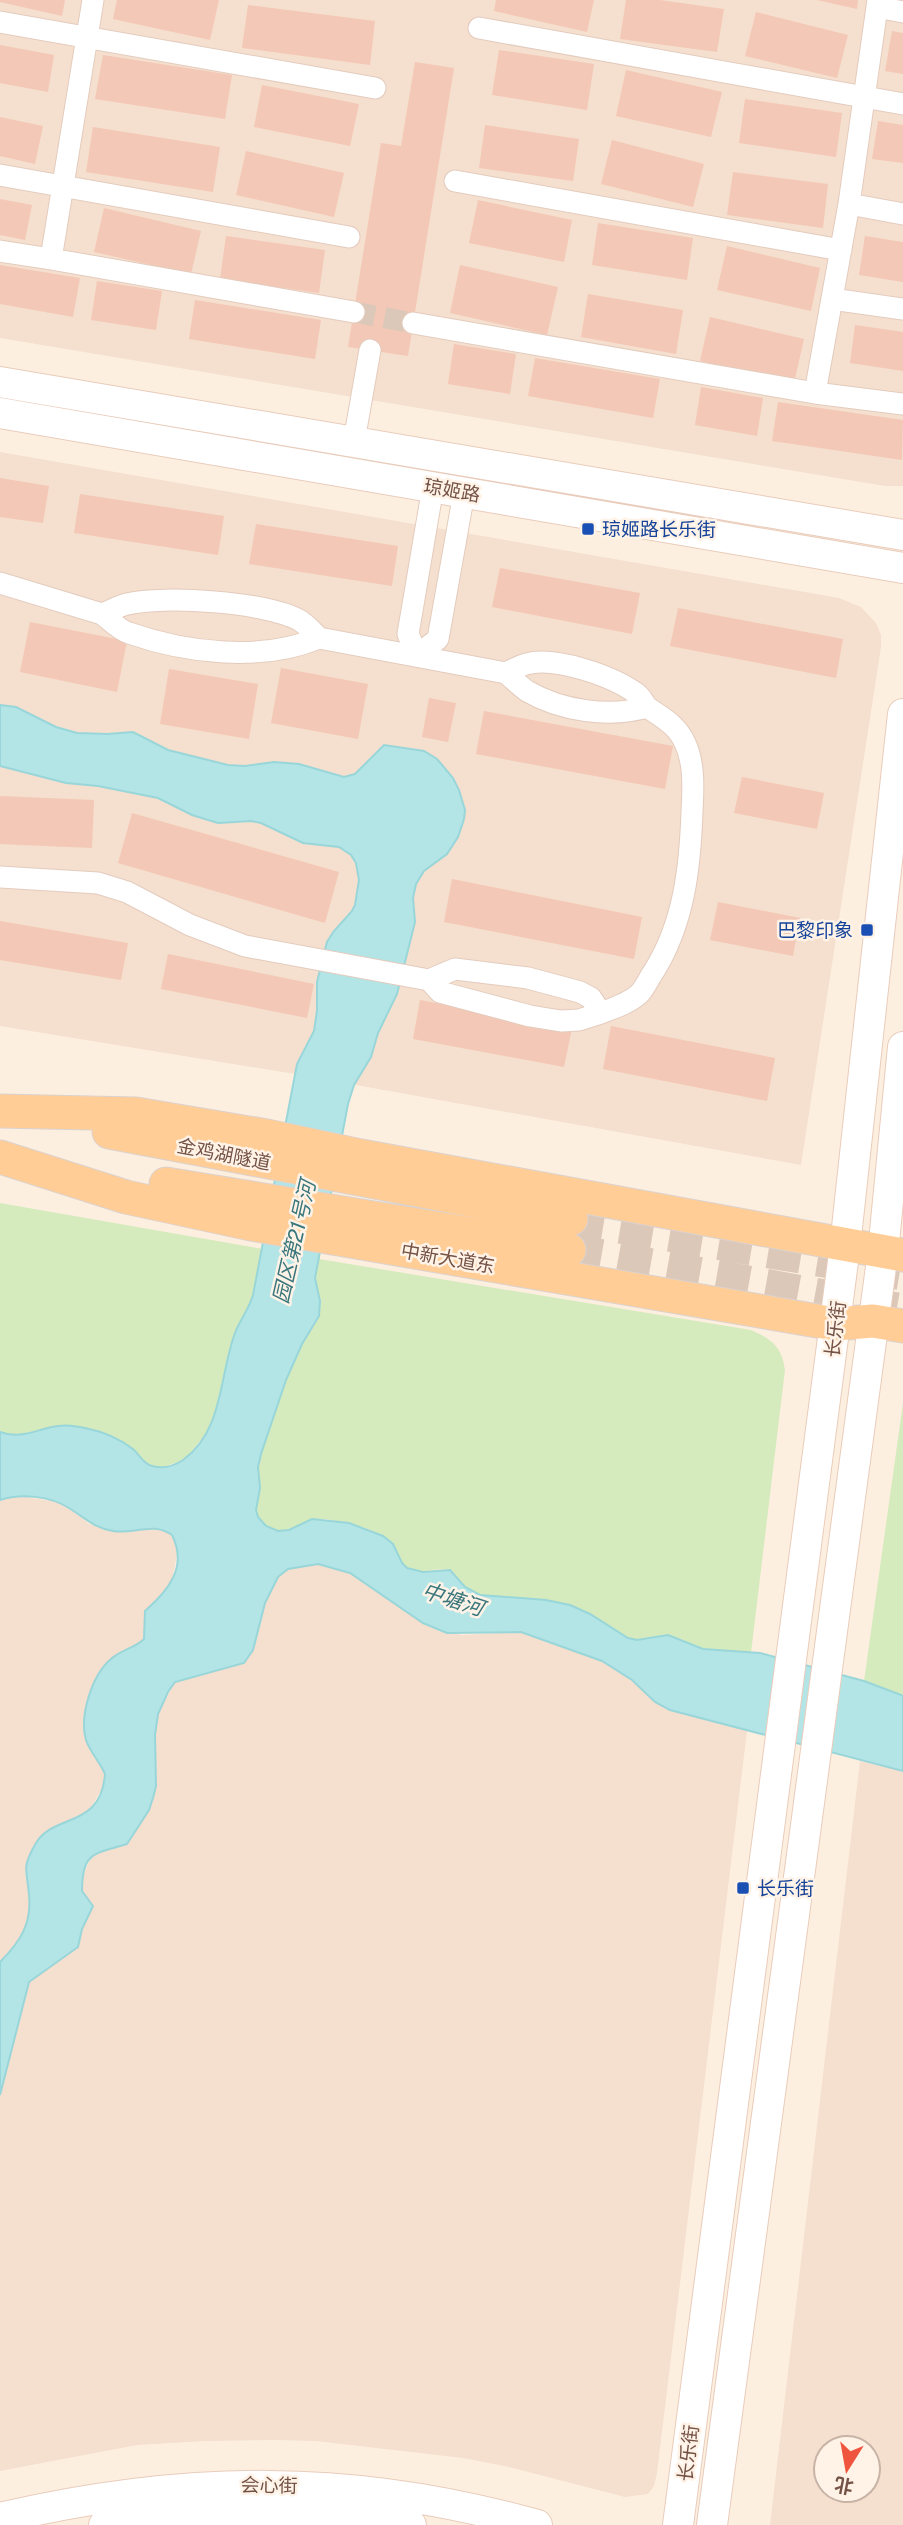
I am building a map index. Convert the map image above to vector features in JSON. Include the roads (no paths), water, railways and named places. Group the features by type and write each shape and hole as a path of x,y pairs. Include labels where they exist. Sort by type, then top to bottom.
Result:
{"main road":[{"name":"琼姬路","path":"0,382 903,535"},
{"name":"琼姬路","path":"0,413 903,568"},
{"name":"长乐街","path":"678,2525 845,1245 903,714"},
{"name":"长乐街","path":"712,2525 830,1640 888,1324 896,1255 903,1047"},
{"path":"0,1112 136,1114 267,1136 896,1255"},
{"name":"金鸡湖隧道","path":"0,1112 570,1235 6,1158"},
{"name":"中新大道东","path":"6,1158 126,1197 251,1224 835,1324 888,1324"},
{"name":"会心街","path":"0,2518 143,2491 225,2485 280,2485 357,2489 402,2495 452,2503 537,2525"},
{"name":"会心街","path":"104,2525 225,2513 312,2514 411,2525"}],"street":[{"path":"51,259 93,0"},
{"path":"815,393 849,204 877,4 903,12"},
{"path":"0,22 375,88"},
{"path":"479,28 903,104"},
{"path":"0,175 349,237"},
{"path":"455,181 841,250"},
{"path":"849,204 903,214"},
{"path":"0,251 354,312"},
{"path":"832,299 903,309"},
{"path":"413,323 815,393 903,404"},
{"path":"354,442 370,350"},
{"path":"417,655 408,634 433,487"},
{"path":"417,655 438,639 464,493"},
{"path":"0,583 102,614 126,632 172,645 243,652 266,651 297,647 319,638 506,673 526,691 574,709 628,713 647,707"},
{"path":"102,614 127,604 200,600 276,612 299,620 319,638"},
{"path":"0,877 98,883 127,892 190,925 245,946 420,979 440,992 530,1016 561,1021 579,1020 618,1007 639,993 667,949 684,896 692,832 693,788 688,752 677,729 669,720 647,707 638,695 594,673 544,663 526,664 506,673"},
{"path":"420,979 455,969 528,978 580,992 591,998 601,1013"}],"water":[{"path":"0,705 16,707 56,727 77,733 133,732 168,750 228,765 245,766 274,762 299,764 344,777 355,774 384,745 424,751 437,759 459,790 465,810 458,837 447,854 424,871 416,884 413,898 415,922 397,994 378,1033 371,1057 354,1085 348,1104 315,1278 320,1301 319,1316 302,1344 286,1380 261,1454 258,1467 258,1517 266,1526 278,1531 289,1530 312,1519 349,1523 383,1536 393,1544 407,1568 423,1572 450,1570 465,1587 480,1595 546,1600 570,1605 628,1638 637,1640 668,1635 703,1649 760,1653 864,1681 901,1695 903,1771 670,1710 655,1702 632,1680 602,1661 521,1632 447,1633 423,1623 350,1573 318,1564 288,1569 278,1577 265,1603 253,1650 244,1663 175,1682 168,1692 158,1714 155,1735 156,1786 149,1810 127,1844 99,1852 88,1861 82,1891 93,1906 82,1929 78,1947 29,1982 0,2095 0,1962 19,1940 29,1915 26,1869 28,1858 44,1834 86,1812 102,1792 105,1774 86,1740 84,1730 89,1696 104,1666 115,1656 144,1639 145,1611 168,1587 177,1568 178,1558 172,1535 165,1531 106,1530 69,1508 44,1498 17,1497 0,1500 0,1432 20,1435 61,1426 85,1428 118,1440 133,1449 146,1463 160,1467 183,1460 206,1434 218,1401 235,1333 253,1295 297,1064 314,1031 317,982 327,942 352,911 359,880 356,863 351,855 339,847 303,843 251,821 218,823 192,815 158,798 98,786 66,783 0,766"}],"tunnel":[{"path":"354,312 413,323"},
{"path":"571,1219 903,1274"},
{"path":"569,1250 903,1310"}],"place":[{"name":"琼姬路长乐街","path":"588,529"},
{"name":"巴黎印象","path":"867,930"},
{"name":"长乐街","path":"743,1888"}],"water label":[{"name":"园区第21号河","path":"294,1242"},
{"name":"中塘河","path":"453,1599"}]}
